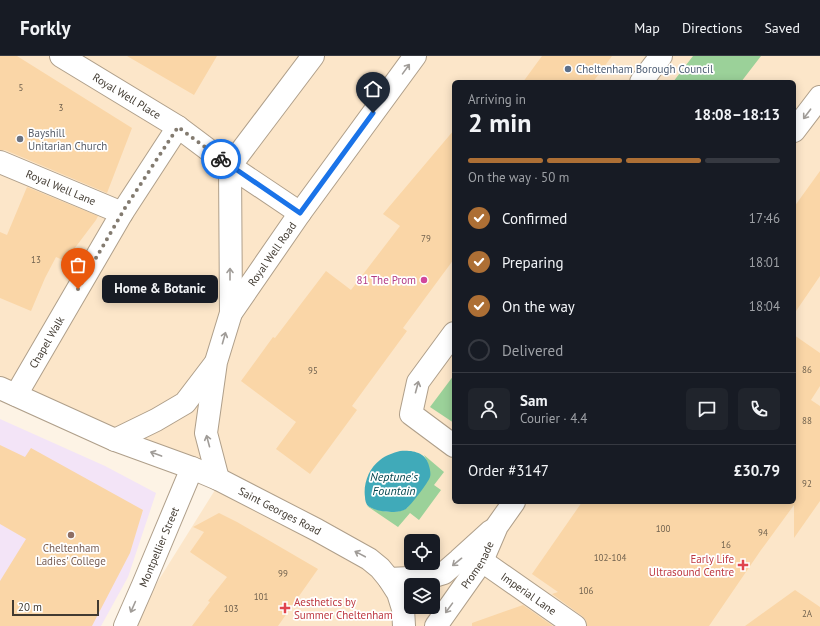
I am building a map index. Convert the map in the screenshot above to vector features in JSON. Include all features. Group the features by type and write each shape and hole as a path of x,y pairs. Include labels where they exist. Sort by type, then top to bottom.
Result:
{"street":[{"name":"Royal Well Place","path":"61,56 178,127 230,166 300,213"},
{"path":"231,313 230,166 313,56"},
{"name":"Royal Well Road","path":"218,479 206,433 216,362 231,313 300,213 415,56"},
{"path":"642,80 660,56"},
{"path":"796,128 820,97"},
{"name":"Chapel Walk","path":"8,392 41,352 122,213 178,127"},
{"name":"Royal Well Lane","path":"0,162 122,213"},
{"path":"452,336 418,382 408,417 452,445"},
{"name":"Royal Well Road","path":"115,440 185,404 216,362"},
{"name":"Saint Georges Road","path":"8,392 115,440 218,479 369,558 380,568 398,593 403,609 404,626"},
{"name":"Montpellier Street","path":"125,626 192,468"},
{"name":"Promenade","path":"436,626 482,562 497,526 513,504"},
{"path":"389,579 431,576 444,573 497,526"},
{"name":"Imperial Lane","path":"482,562 575,626"}],"shaded area":[{"path":"0,56 820,56 820,626 130,626 225,474 0,391"},
{"name":"Cheltenham Ladies' College","path":"0,419 105,466 156,493 128,577 101,626 0,626"}],"green space":[{"path":"693,56 761,56 743,80 675,80"},
{"path":"452,378 452,422 430,407"},
{"path":"424,455 444,472 434,485 441,490 419,520 410,513 398,527 367,506 388,512 404,510 408,507 428,463"}],"water":[{"name":"Neptune's Fountain","path":"400,451 418,453 425,458 430,470 429,480 405,510 388,512 371,508 366,503 365,499 365,487 370,472 376,463 382,458"}],"building":[{"path":"0,56 17,56 132,128 107,193 5,150 0,150"},
{"path":"127,56 217,56 194,95"},
{"name":"Cheltenham Borough Council","path":"542,56 612,56 594,80 524,80"},
{"path":"452,132 452,262 403,328 407,331 352,406 357,410 310,474 276,449 296,422 241,381 273,337 275,338 326,271 351,290 400,226 383,214"},
{"path":"820,171 820,276 796,311 796,204"},
{"path":"27,187 98,216 65,261 56,257 31,311 0,298 0,232 7,235"},
{"path":"796,336 820,353 820,386 811,400 820,406 820,501 794,538 794,505 709,626 587,626 586,620 582,616 552,594 558,592 532,574 581,504 796,504"},
{"name":"Cheltenham Ladies' College","path":"0,445 25,457 31,448 143,510 130,553 92,626 0,626 0,581 26,539 0,524"},
{"path":"219,513 318,569 278,626 192,626 210,602 208,601 227,577 190,552 204,532 193,527"},
{"path":"795,590 820,607 820,626 745,626"},
{"path":"523,605 553,626 472,626 472,623"}],"way so far":[{"path":"78,289 125,208 178,127 221,159"}],"place":[{"name":"Cheltenham Borough Council","path":"568,69"},
{"name":"Bayshill Unitarian Church","path":"20,139"},
{"name":"81 The Prom","path":"424,280"},
{"name":"Home & Botanic","path":"78,289"},
{"name":"Cheltenham Ladies' College","path":"71,535"},
{"name":"Early Life Ultrasound Centre","path":"743,565"},
{"name":"Aesthetics by Summer Cheltenham","path":"285,608"}],"route":[{"path":"221,159 300,213 373,113"}]}
